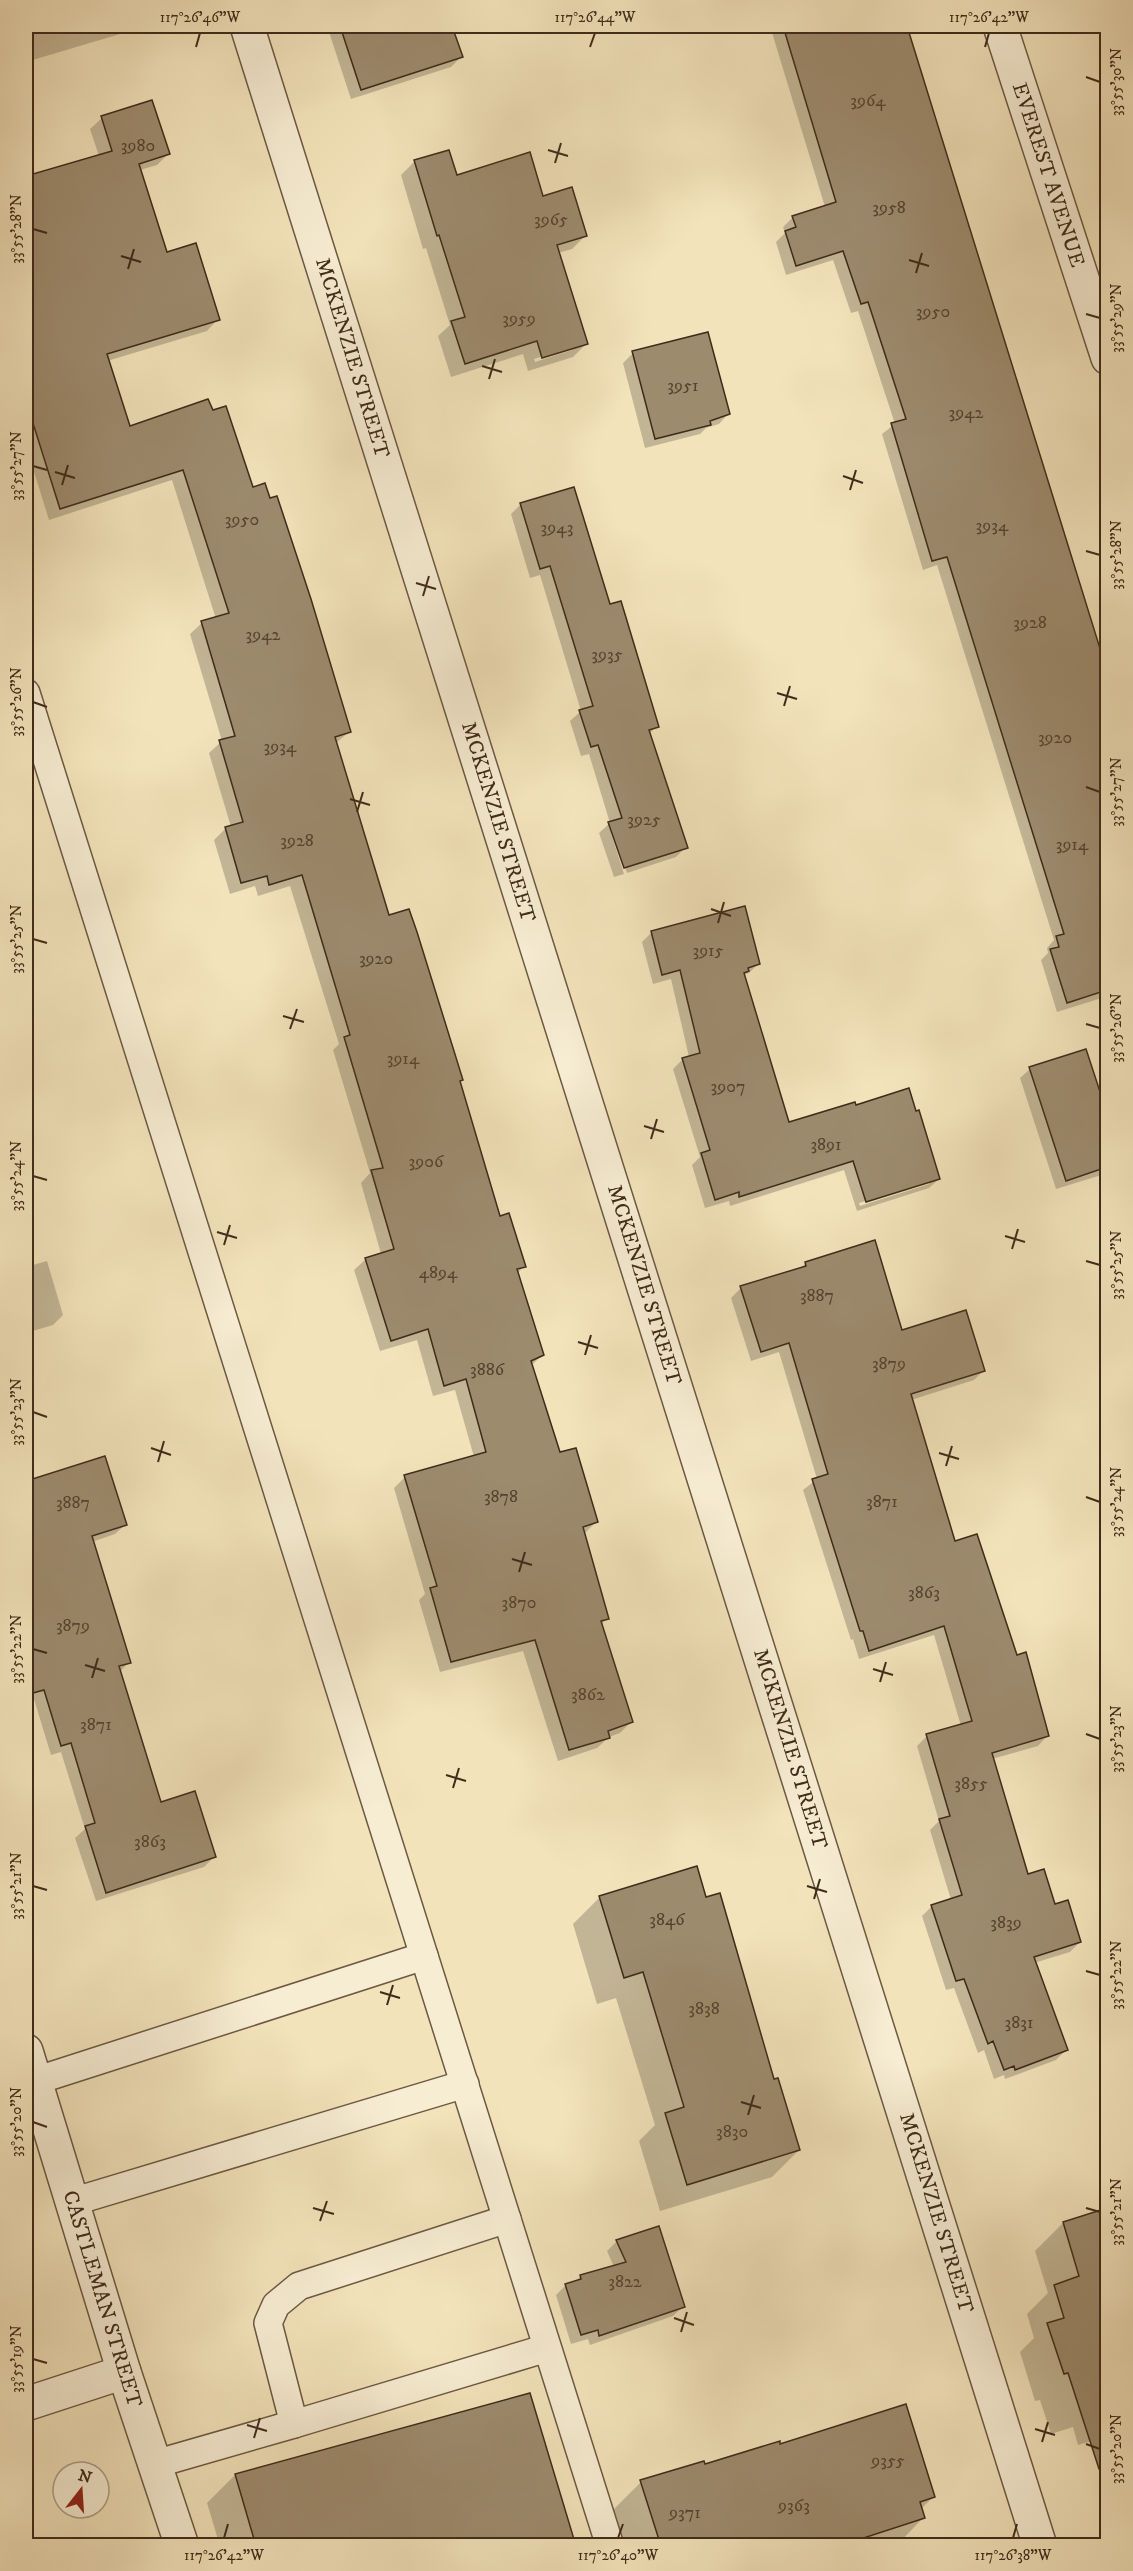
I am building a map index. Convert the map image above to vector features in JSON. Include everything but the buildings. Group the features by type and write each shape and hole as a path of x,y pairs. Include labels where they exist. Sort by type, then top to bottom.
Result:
{"street":[{"name":"MCKENZIE STREET","path":"247,26 1040,2546"},
{"name":"EVEREST AVENUE","path":"1000,26 1107,358"},
{"name":"CASTLEMAN STREET","path":"30,2066 124,2372 182,2546"},
{"path":"26,2404 124,2372"}],"lane":[{"path":"26,693 610,2546"},
{"path":"30,2066 424,1956"},
{"path":"72,2202 465,2084"},
{"path":"294,2424 268,2323 276,2305 299,2286 507,2219"},
{"path":"155,2464 547,2348"}]}
